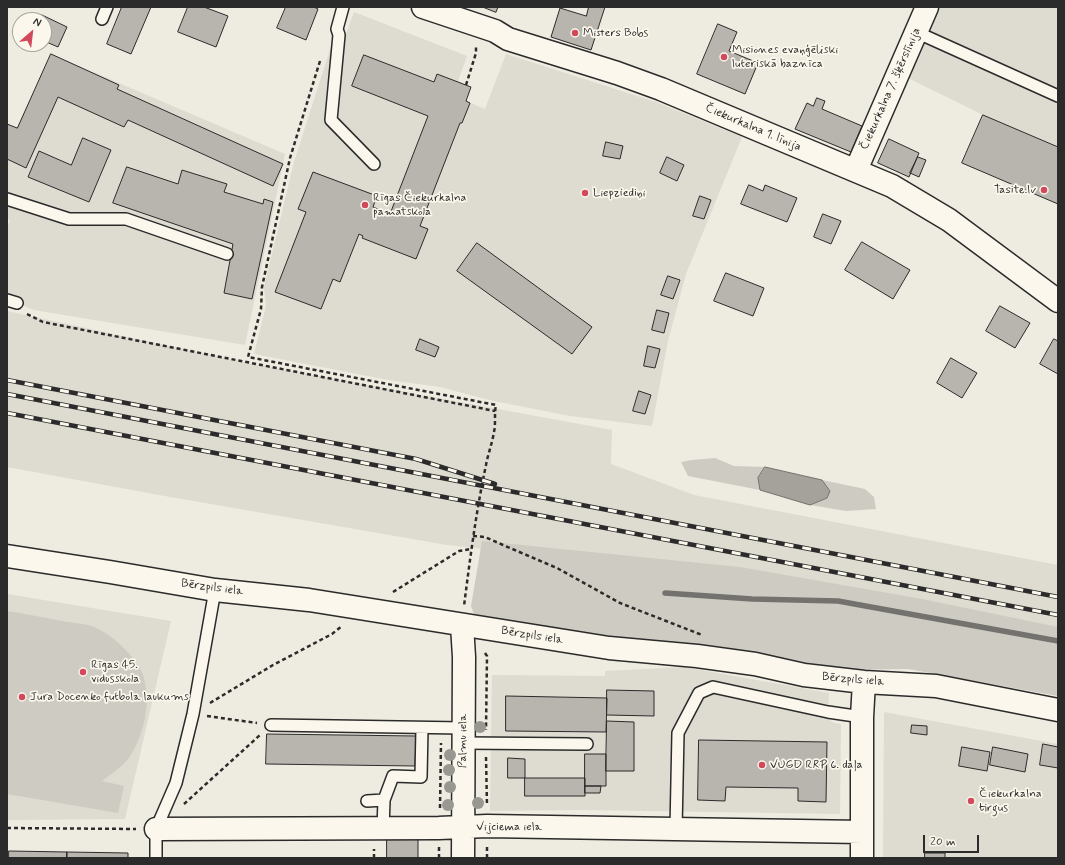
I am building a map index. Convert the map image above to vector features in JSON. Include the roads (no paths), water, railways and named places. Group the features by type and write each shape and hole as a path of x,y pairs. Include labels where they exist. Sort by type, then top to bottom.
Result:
{"street":[{"name":"Čiekurkalna 7. šķērslīnija","path":"856,170 927,7"},
{"name":"Čiekurkalna 1. līnija","path":"436,9 495,31 508,38 617,73 661,90 892,186 949,220 1058,301"},
{"name":"Bērzpils iela","path":"7,556 215,590 309,600 609,648 697,656 755,664 804,675 864,682 936,686 1058,710"},
{"name":"Palmu iela","path":"462,625 464,657 463,858"},
{"path":"862,858 862,717 864,682"},
{"name":"Vijciema iela","path":"156,829 382,829 487,826 862,832"}],"lane":[{"path":"102,19 107,7"},
{"path":"343,7 337,29 339,35 331,120 374,164"},
{"path":"916,32 1058,96"},
{"path":"7,199 69,219 126,220 227,254"},
{"path":"156,858 156,829 176,782 192,714 215,590"},
{"path":"676,829 678,733 699,693 713,687 828,712 862,717"},
{"path":"271,725 422,728 464,736 587,744"},
{"path":"382,829 384,800 393,776 421,777 422,728"},
{"path":"367,801 384,800"}],"waterway":[{"path":"665,593 752,599 838,601 1058,641"}],"railway":[{"path":"7,380 416,459 495,484"},
{"path":"7,394 1058,597"},
{"path":"7,413 1058,615"}],"place":[{"name":"Misters Bobs","path":"575,33"},
{"name":"Misiones evaņģēliski luteriskā baznīca","path":"724,57"},
{"name":"Tasite.lv","path":"1044,190"},
{"name":"Liepziediņi","path":"585,193"},
{"name":"Rīgas Čiekurkalna pamatskola","path":"365,205"},
{"name":"Rīgas 45. vidusskola","path":"83,672"},
{"name":"Jura Docenko futbola laukums","path":"22,697"},
{"name":"VUGD RRP 6. daļa","path":"762,765"},
{"name":"Čiekurkalna tirgus","path":"971,801"}]}
